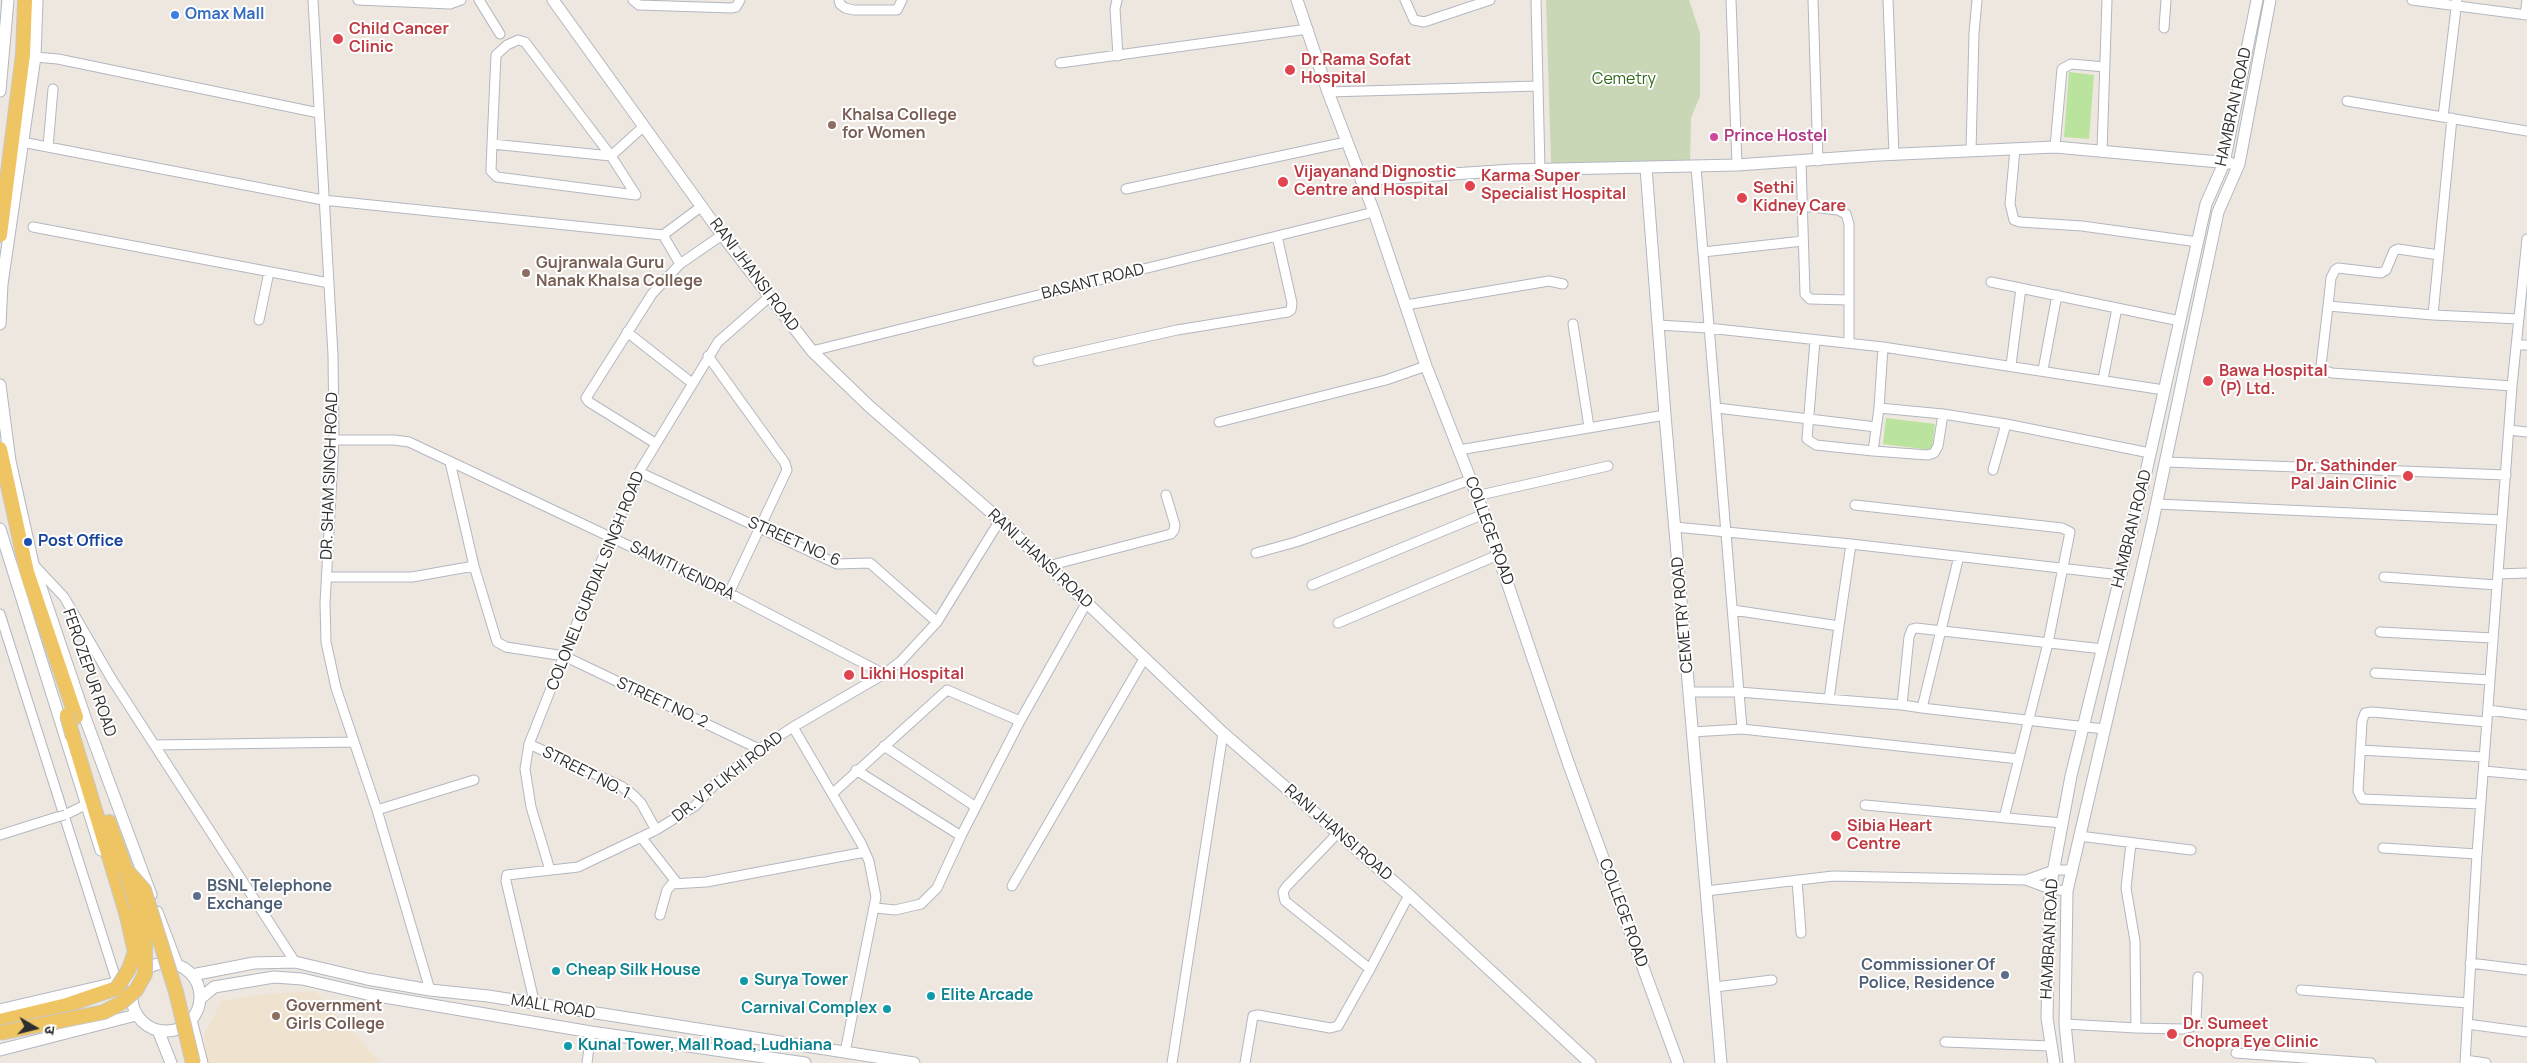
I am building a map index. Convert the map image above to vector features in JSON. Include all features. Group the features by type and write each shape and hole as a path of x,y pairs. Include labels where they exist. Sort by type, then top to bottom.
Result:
{"main road":[{"path":"0,91 8,0"},
{"path":"0,182 14,75 19,0"},
{"path":"0,235 23,54 25,0"},
{"path":"0,324 2,284 35,57 37,0"},
{"name":"RANI JHANSI ROAD","path":"553,0 768,298 812,351 869,406 1000,520 1223,733 1409,895 1590,1063"},
{"name":"COLLEGE ROAD","path":"1298,0 1328,92 1374,212 1426,366 1484,514 1569,765 1678,1063"},
{"name":"HAMBRAN ROAD","path":"2054,1063 2047,1018 2050,889 2062,823 2150,453 2208,196 2224,163 2257,0"},
{"name":"HAMBRAN ROAD","path":"2069,1063 2065,1024 2066,891 2166,462 2218,212 2239,164 2270,0"},
{"path":"1361,180 1540,169 1696,167 1801,162 2054,147 2239,164"},
{"name":"CEMETRY ROAD","path":"1646,168 1665,415 1721,1063"},
{"name":"FEROZEPUR ROAD","path":"0,385 10,462 33,564 74,726 85,805 137,983"},
{"path":"0,449 27,572 74,726 127,916 135,952 129,969 117,985 67,1005 0,1021"},
{"path":"0,489 32,611 126,870 146,936 145,974 132,992 132,1004 136,1015 144,1024 158,1030 176,1030 191,1020 199,1008 200,999 199,987 192,975 177,965 164,963 152,966 137,983 120,1003 104,1012 0,1034"},
{"name":"FEROZEPUR ROAD","path":"0,529 74,726 177,965"},
{"path":"126,870 144,890 176,992 192,1063"},
{"name":"MALL ROAD","path":"192,975 254,963 295,962 367,979 430,990 914,1063"},
{"name":"MALL ROAD","path":"200,999 214,987 274,977 302,979 367,994 591,1032 805,1063"},
{"path":"0,1010 117,985 137,983"},
{"path":"0,1050 136,1015"},
{"path":"191,1020 202,1063"},
{"path":"158,1030 171,1063"}],"street":[{"name":"DR. SHAM SINGH ROAD","path":"313,0 329,284 334,440 325,603 326,642 336,688 377,810 430,990"},
{"path":"358,0 450,4 461,0"},
{"path":"479,0 500,34"},
{"path":"633,0 639,5 731,8 736,7 740,0"},
{"path":"839,0 840,4 845,8 854,10 897,10 900,8 902,0"},
{"path":"1117,0 1115,9 1118,56"},
{"path":"1405,0 1414,20 1418,22 1424,22 1490,0"},
{"path":"1536,0 1540,169"},
{"path":"1731,0 1737,165"},
{"path":"1813,0 1818,160"},
{"path":"1888,0 1894,155"},
{"path":"1972,151 1974,33 1977,0"},
{"path":"2102,150 2107,0"},
{"path":"2164,28 2166,0"},
{"path":"2412,0 2456,3 2526,15 2527,0"},
{"path":"2433,315 2439,255 2456,3"},
{"path":"1060,63 1308,29"},
{"path":"523,40 611,156 636,194 497,177 491,171 496,55 507,45 523,40"},
{"path":"35,57 58,59 319,113"},
{"path":"2054,147 2062,69 2071,64 2105,67"},
{"path":"1328,92 1538,86"},
{"path":"48,147 53,89"},
{"path":"2347,101 2527,131"},
{"path":"492,144 611,156 644,126"},
{"path":"22,142 323,200 664,235 702,206"},
{"path":"1126,189 1346,142"},
{"path":"2015,149 2010,204 2014,220 2082,226 2198,242"},
{"path":"1801,162 1804,289 1808,298 1849,300"},
{"path":"1696,167 1742,729"},
{"path":"1802,206 1838,210 1846,214 1849,224 1849,344"},
{"name":"BASANT ROAD","path":"812,351 980,311 1374,212"},
{"path":"33,227 329,284"},
{"path":"664,235 680,264"},
{"path":"655,443 589,402 586,398 652,294 680,264 722,235"},
{"path":"1038,361 1168,332 1288,312 1291,310 1292,303 1277,236"},
{"path":"2486,1063 2465,1061 2477,854 2512,386 2527,240"},
{"path":"1703,252 1803,241"},
{"path":"2439,255 2398,249 2394,251 2386,270 2381,273 2338,268 2335,270 2331,278 2321,366 2326,372 2512,386"},
{"path":"260,320 269,272"},
{"path":"1406,305 1549,281 1563,284"},
{"path":"1991,282 2180,321"},
{"path":"2011,365 2021,288"},
{"path":"2043,370 2057,295"},
{"name":"COLONEL GURDIAL SINGH ROAD","path":"550,870 532,807 525,769 529,744 611,537 639,472 708,356 728,332 768,298"},
{"path":"2328,306 2433,315 2519,319"},
{"path":"2103,379 2117,308"},
{"path":"1573,324 1589,428"},
{"path":"1658,325 1708,328 1883,347 2103,379 2164,390"},
{"path":"627,332 692,383"},
{"path":"1815,340 1806,434 1809,442 1824,446 1928,455 1934,453 1938,446 1943,414"},
{"path":"2516,345 2527,345"},
{"path":"1873,451 1879,408 1883,347"},
{"path":"708,356 786,466 786,474 728,593"},
{"path":"1219,422 1386,380 1426,366"},
{"path":"1717,408 1876,427"},
{"path":"1879,408 1943,414 2006,424 2150,453"},
{"path":"1459,450 1665,415"},
{"path":"1993,470 2006,424"},
{"path":"2509,430 2527,432"},
{"name":"SAMITI KENDRA","path":"334,440 401,440 728,593 884,674"},
{"path":"327,577 406,578 474,566 450,462"},
{"path":"2166,462 2506,475"},
{"path":"1476,496 1608,466"},
{"name":"STREET NO. 6","path":"639,472 837,564 870,563 937,622"},
{"path":"1256,553 1296,542 1470,480"},
{"path":"1048,566 1170,534 1174,530 1175,525 1166,495"},
{"path":"2156,504 2502,520"},
{"path":"1855,505 2066,529 2070,534 2048,643 2004,818"},
{"path":"1312,585 1484,514"},
{"name":"DR. V P LIKHI ROAD","path":"535,1005 506,878 510,874 584,865 656,830 695,806 714,785 759,750 793,727 884,674 906,655 937,622 1000,520"},
{"path":"1675,527 1727,530 2121,575"},
{"path":"1829,699 1851,544"},
{"path":"1338,623 1498,555"},
{"path":"1922,708 1959,556"},
{"path":"33,564 64,597 111,678 295,962"},
{"name":"STREET NO. 2","path":"474,566 497,642 506,647 564,656 759,750"},
{"path":"2498,574 2527,574"},
{"path":"2384,577 2497,585"},
{"path":"876,908 895,910 921,904 937,888 961,836 1020,721 1087,602"},
{"path":"1733,610 1839,626"},
{"path":"0,614 117,985"},
{"path":"1902,705 1911,632 1916,628 2102,649"},
{"path":"2380,632 2493,638"},
{"path":"1012,886 1144,659"},
{"path":"2375,673 2490,680"},
{"path":"832,793 947,690 1020,721"},
{"path":"1689,692 1739,692 1902,705 2084,725 2104,729"},
{"path":"2488,710 2527,715"},
{"path":"2481,804 2362,799 2358,790 2362,721 2368,712 2487,722"},
{"path":"793,727 865,852 873,878 876,908 846,1052"},
{"path":"1692,732 1742,729 2019,759"},
{"path":"1172,1063 1223,733"},
{"path":"154,745 354,742"},
{"name":"STREET NO. 1","path":"529,744 627,790 641,803 656,830"},
{"path":"884,746 976,807"},
{"path":"2360,750 2484,757"},
{"path":"856,770 961,836"},
{"path":"2484,771 2527,775"},
{"path":"377,810 474,780"},
{"path":"0,835 61,816 85,805"},
{"path":"1865,805 2062,823"},
{"path":"1338,833 1286,886 1283,896 1285,901 1370,969"},
{"path":"2079,836 2191,850"},
{"path":"641,837 677,883"},
{"path":"2131,844 2126,888 2135,941 2136,1028"},
{"path":"2383,848 2477,854"},
{"path":"660,915 670,886 677,883 706,882 865,852"},
{"path":"2026,880 2054,870 2071,870"},
{"path":"1706,891 1833,876 2026,880 2050,889 2066,891"},
{"path":"1797,880 1801,933"},
{"path":"1246,1063 1253,1016 1258,1014 1330,1028 1338,1026 1409,895"},
{"path":"2470,963 2527,970"},
{"path":"2065,1024 2136,1028 2182,1029 2191,1027 2196,1020 2198,976"},
{"path":"1714,987 1772,980"},
{"path":"2301,990 2468,1003"},
{"path":"2467,1024 2527,1032"},
{"path":"587,1063 591,1032"},
{"path":"1945,1042 2051,1046"},
{"path":"2236,1053 2371,1063"}],"shaded area":[{"name":"Government Girls College","path":"315,991 381,1063 204,1063 205,1032 222,1001 265,994"}],"green space":[{"name":"Cemetry","path":"1546,0 1689,0 1700,33 1700,96 1691,118 1690,162 1551,163"},
{"path":"2069,72 2094,75 2089,139 2064,137"},
{"path":"1886,418 1935,424 1932,450 1883,444"}],"place":[{"name":"Omax Mall","path":"175,15"},
{"name":"Child Cancer Clinic","path":"338,39"},
{"name":"Dr.Rama Sofat Hospital","path":"1290,70"},
{"name":"Khalsa College for Women","path":"832,125"},
{"name":"Prince Hostel","path":"1714,137"},
{"name":"Vijayanand Dignostic Centre and Hospital","path":"1283,182"},
{"name":"Karma Super Specialist Hospital","path":"1470,186"},
{"name":"Sethi Kidney Care","path":"1742,198"},
{"name":"Gujranwala Guru Nanak Khalsa College","path":"526,273"},
{"name":"Bawa Hospital (P) Ltd.","path":"2208,381"},
{"name":"Dr. Sathinder Pal Jain Clinic","path":"2408,476"},
{"name":"Post Office","path":"28,542"},
{"name":"Likhi Hospital","path":"849,675"},
{"name":"Sibia Heart Centre","path":"1836,836"},
{"name":"BSNL Telephone Exchange","path":"197,896"},
{"name":"Cheap Silk House","path":"556,971"},
{"name":"Commissioner Of Police, Residence","path":"2005,975"},
{"name":"Surya Tower","path":"744,981"},
{"name":"Elite Arcade","path":"931,996"},
{"name":"Carnival Complex","path":"887,1009"},
{"name":"Government Girls College","path":"276,1016"},
{"name":"Dr. Sumeet Chopra Eye Clinic","path":"2172,1034"},
{"name":"Kunal Tower, Mall Road, Ludhiana","path":"568,1046"}]}
